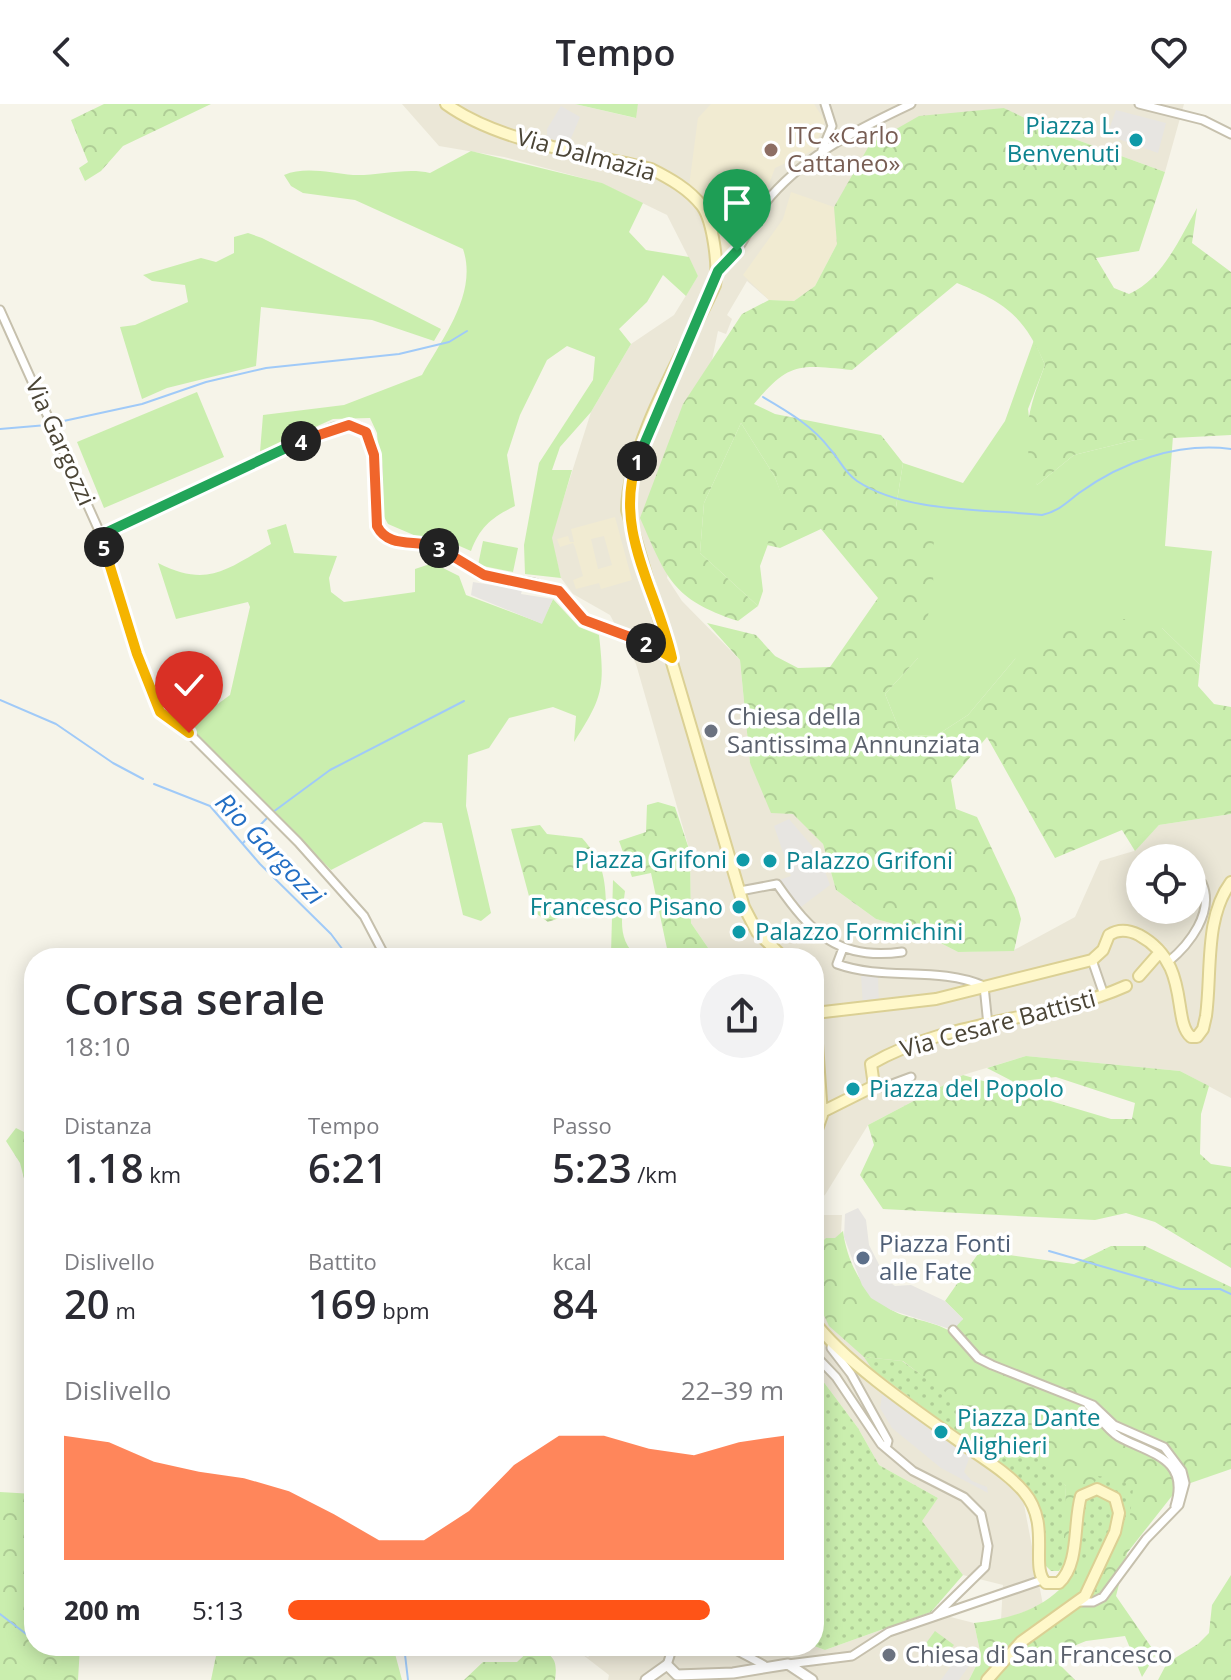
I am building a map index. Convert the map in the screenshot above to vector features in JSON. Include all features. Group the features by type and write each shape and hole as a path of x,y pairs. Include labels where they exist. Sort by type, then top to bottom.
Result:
{"main road":[{"name":"Via Dalmazia","path":"446,104 469,120 497,131 651,169 671,179 703,207 718,271"},
{"path":"718,271 642,446 627,510 740,891 757,932 774,948"},
{"path":"824,1012 936,999 1092,960 1103,950 1109,935 1119,930 1135,933 1168,962 1179,987 1185,1030 1191,1037 1197,1037 1201,1034 1206,1016 1213,926 1221,895 1231,882"},
{"path":"1139,976 1160,952"},
{"name":"Via Cesare Battisti","path":"874,1086 871,1064 902,1048 1104,995 1126,986"},
{"path":"824,1111 874,1086"},
{"path":"824,1332 1024,1492 1040,1520 1038,1563 1042,1580 1051,1585 1059,1583 1071,1567 1076,1513 1081,1496 1090,1489 1107,1491 1115,1498 1119,1513 1115,1532 1091,1586 1077,1602 1001,1660 987,1680"}],"street":[{"path":"821,152 832,126 825,104"},
{"path":"718,271 729,261 770,197 821,152 911,104"},
{"path":"1139,104 1203,120 1231,134"},
{"name":"Via Gargozzi","path":"0,310 101,535 137,654 160,712 199,743 298,842 364,916 381,948"},
{"path":"101,535 334,427 360,427 372,447 377,526 385,537 432,545 484,575 559,591 584,620 652,645 672,658"},
{"path":"740,891 777,884 814,930 843,948 870,954 902,952"},
{"path":"1168,962 1187,946 1196,924"},
{"path":"843,948 837,964 872,972 908,971 969,980 984,986 988,1025"},
{"path":"1092,960 1104,995"},
{"path":"874,1086 884,1087 911,1077"},
{"path":"953,1330 978,1358 1086,1402 1100,1409 1114,1425 1139,1433 1169,1451 1185,1483 1179,1505 1146,1539 1103,1597 1093,1602 1077,1602"},
{"path":"832,1341 831,1348 851,1374 888,1441 887,1445"},
{"path":"824,1364 836,1377 877,1440 887,1445 913,1471 964,1497 981,1514 988,1553 985,1567 935,1616"},
{"path":"667,1665 673,1677 733,1673 764,1665 852,1656 889,1632 1042,1580"},
{"path":"646,1680 667,1665 670,1656"},
{"path":"747,1656 764,1665"},
{"path":"788,1664 812,1680"}],"shaded area":[{"path":"402,104 575,104 635,118 638,104 1184,104 1165,172 1050,130 1004,108 769,300 747,281 727,315 732,319 726,334 718,331 667,578 682,601 740,660 750,763 823,844 836,890 876,919 915,930 958,952 1014,950 1075,917 1100,861 1126,853 1126,924 1206,924 1206,844 1141,844 1159,825 1231,814 1231,1098 1180,1071 1026,1056 963,1075 868,1125 824,1196 824,948 708,948 691,923 690,852 636,664 610,615 573,594 561,578 551,538 591,412 631,344 674,315 698,276 667,215 601,183 504,157 439,146"},
{"path":"711,104 814,104 825,121 814,150 775,168 764,197 725,254 705,199 689,186 698,118"},
{"path":"561,106 580,117 569,143 547,138 547,129"},
{"path":"1116,110 1166,123 1158,153 1107,135"},
{"path":"791,192 834,207 837,244 815,286 794,301 769,300 743,275 783,219"},
{"path":"615,517 632,580 601,589 599,583 576,589 573,580 583,576 575,547 573,543 560,547 557,539 568,536 570,542 574,542 571,529","holes":["604,536 612,565 598,569 591,539"]},
{"path":"473,582 553,599 542,624 471,595"},
{"path":"789,819 818,853 830,885 797,910 779,880 791,876 774,826"},
{"path":"861,976 878,976 879,1005 863,1007"},
{"name":"Piazza Fonti alle Fate","path":"858,1208 866,1220 869,1245 887,1280 895,1286 911,1285 945,1301 963,1319 953,1330 891,1310 871,1298 862,1285 844,1237 845,1214"},
{"path":"824,1215 842,1215 839,1275 1009,1425 1043,1605 1001,1620 1003,1585 963,1575 921,1521 938,1498 879,1465 858,1428 824,1382"},
{"path":"883,1390 970,1456 964,1472 972,1481 987,1487 988,1493 941,1468 892,1428 880,1408"},
{"path":"931,1612 974,1623 981,1656 969,1680 608,1680 609,1675 584,1656 824,1656 825,1650"},
{"path":"964,1648 976,1656 959,1680 941,1680"}],"green space":[{"path":"104,104 211,104 123,146 101,171 85,181 79,168 88,162 71,120"},
{"path":"575,104 638,104 636,118"},
{"path":"1004,108 1050,130 1165,172 1139,251 1096,258 1114,288 1129,294 1151,279 1169,257 1197,208 1192,243 1231,272 1231,435 1135,440 1074,455 1037,485 1027,438 1030,411 1045,365 1029,334 1012,313 988,297 957,283 852,370 797,369 777,380 754,404 775,414 881,435 903,463 896,507 934,526 933,594 918,658 885,694 899,729 909,736 937,735 968,715 1015,659 1056,624 1125,619 1162,628 1200,665 1198,686 1214,704 1231,707 1231,814 1159,825 1141,844 1131,844 1122,830 1055,858 987,737 951,780 956,809 977,817 1015,898 1021,919 1014,951 958,952 915,930 876,919 836,890 823,844 793,814 771,813 750,763 740,660 707,623 756,635 775,656 798,668 830,667 878,598 821,529 780,548 767,545 783,500 775,477 741,423 704,503 700,553 758,606 738,621 716,613 685,595 665,571 640,518 683,404 742,314 769,300 794,301 815,286 837,244 834,207 870,144 919,116"},
{"path":"471,151 602,183 643,203 629,232 646,250 689,257 698,276 686,296 663,275 647,302 619,329 631,344 591,412 560,447 552,470 572,470 552,538 561,578 525,574 524,545 539,463 593,380 595,357 567,346 547,360 520,415 507,455 515,506 488,524 478,535 471,551 439,537 416,536 388,524 383,515 377,433 370,418 333,419 260,452 263,415 344,405 422,375 456,314 466,282 463,249 355,200 303,193 291,186 284,175 309,171 353,175 412,171 430,173"},
{"path":"248,233 441,329 434,341 372,320 261,307 256,366 167,388 142,399 120,327 135,325 188,302 185,285 152,281 143,275 201,258 216,262 234,253 234,237"},
{"path":"1034,340 1045,365 1028,409 1037,485 1074,455 1135,440 1173,436 1165,546 1212,551 1200,665 1162,628 1015,659 968,715 937,735 908,736 899,729 885,694 918,658 896,507 903,463 963,483 1005,421"},
{"path":"197,392 224,457 104,508 77,442"},
{"path":"741,423 775,477 784,501 760,566 763,591 758,606 700,553 704,503"},
{"path":"286,524 294,553 337,556 329,578 331,592 344,602 415,592 415,569 433,563 459,576 466,595 541,623 553,599 579,627 599,635 602,668 600,692 574,742 576,716 553,707 509,718 489,748 468,755 466,806 491,913 481,921 463,915 442,823 424,822 331,870 188,726 230,695 250,607 248,602 176,619 158,563 190,574 216,573 271,544 267,530"},
{"path":"483,541 518,548 513,572 478,565"},
{"path":"658,802 675,807 690,852 691,923 708,948 667,948 651,873 632,877 619,841 646,832 647,805"},
{"path":"540,825 547,834 582,838 601,867 606,902 548,922 533,911 511,829"},
{"path":"613,880 625,891 622,928 630,948 611,948"},
{"path":"1026,1056 1180,1071 1209,1086 1201,1114 1200,1154 1211,1164 1231,1167 1231,1268 1155,1222 1126,1213 1095,1220 883,1209 860,1175 874,1145 868,1125 963,1075 1111,1119 1132,1119 1135,1103 1056,1077 1014,1082 987,1068"},
{"path":"16,1128 24,1132 24,1178 20,1163 6,1141"},
{"path":"843,1231 848,1254 858,1276 880,1302 895,1312 948,1330 963,1319 945,1301 980,1251 1074,1264 1111,1246 1145,1246 1231,1287 1231,1469 1179,1487 1127,1553 1116,1596 1156,1654 1142,1677 1125,1636 1086,1641 1064,1650 1059,1664 1075,1680 969,1680 981,1656 974,1623 1020,1613 1040,1604 1059,1590 1066,1486 903,1361 864,1357 829,1326 824,1315 824,1240 835,1238"},
{"path":"864,1357 902,1361 1036,1457 1066,1486 1063,1564 1059,1571 1051,1571 1043,1563 1042,1516 1020,1480 872,1369"},
{"path":"824,1382 858,1428 879,1465 938,1498 922,1521 963,1575 931,1612 825,1650"},
{"path":"1098,1476 1120,1479 1133,1489 1130,1516 1114,1525 1099,1564 1076,1556 1085,1501"},
{"path":"0,1492 24,1493 24,1656 79,1656 78,1680 0,1680"},
{"path":"1231,1575 1231,1680 1158,1680 1167,1663 1198,1644 1209,1633 1212,1605"},
{"path":"935,1631 954,1645 942,1660 924,1646"},
{"path":"216,1656 396,1656 402,1680 211,1680"},
{"path":"523,1656 550,1656 556,1667 555,1680 464,1680 483,1662 517,1662"}],"waterway":[{"path":"59,422 142,404 206,382 266,368 399,354 449,342 467,331"},
{"path":"763,397 816,433 857,481 898,499 946,508 1042,515 1058,509 1113,472 1151,457 1191,449 1231,449"},
{"path":"0,429 47,425"},
{"name":"Rio Gargozzi","path":"0,700 56,724 113,763 143,779"},
{"path":"273,812 330,770 464,701"},
{"name":"Rio Gargozzi","path":"154,784 210,806 260,864 342,948"},
{"path":"243,843 268,817"},
{"path":"1049,1251 1180,1289 1220,1289 1231,1294"},
{"path":"0,1614 24,1632"},
{"name":"Rio Gargozzi","path":"405,1656 408,1680"}],"place":[{"name":"Piazza L. Benvenuti","path":"1136,140"},
{"name":"ITC «Carlo Cattaneo»","path":"771,150"},
{"name":"Chiesa della Santissima Annunziata","path":"711,731"},
{"name":"Piazza Grifoni","path":"743,860"},
{"name":"Palazzo Grifoni","path":"770,861"},
{"name":"Francesco Pisano","path":"739,907"},
{"name":"Palazzo Formichini","path":"739,932"},
{"name":"Piazza del Popolo","path":"853,1089"},
{"name":"Piazza Fonti alle Fate","path":"863,1258"},
{"name":"Piazza Dante Alighieri","path":"941,1432"},
{"name":"Chiesa di San Francesco","path":"889,1655"}],"route":[{"path":"189,733 160,712 137,654 101,535 334,427 360,427 370,439 376,474 377,526 385,537 394,541 432,545 484,575 534,583 559,591 584,620 652,645 672,658 645,577 627,510 628,496 642,446 715,285 718,271 737,251"}]}
